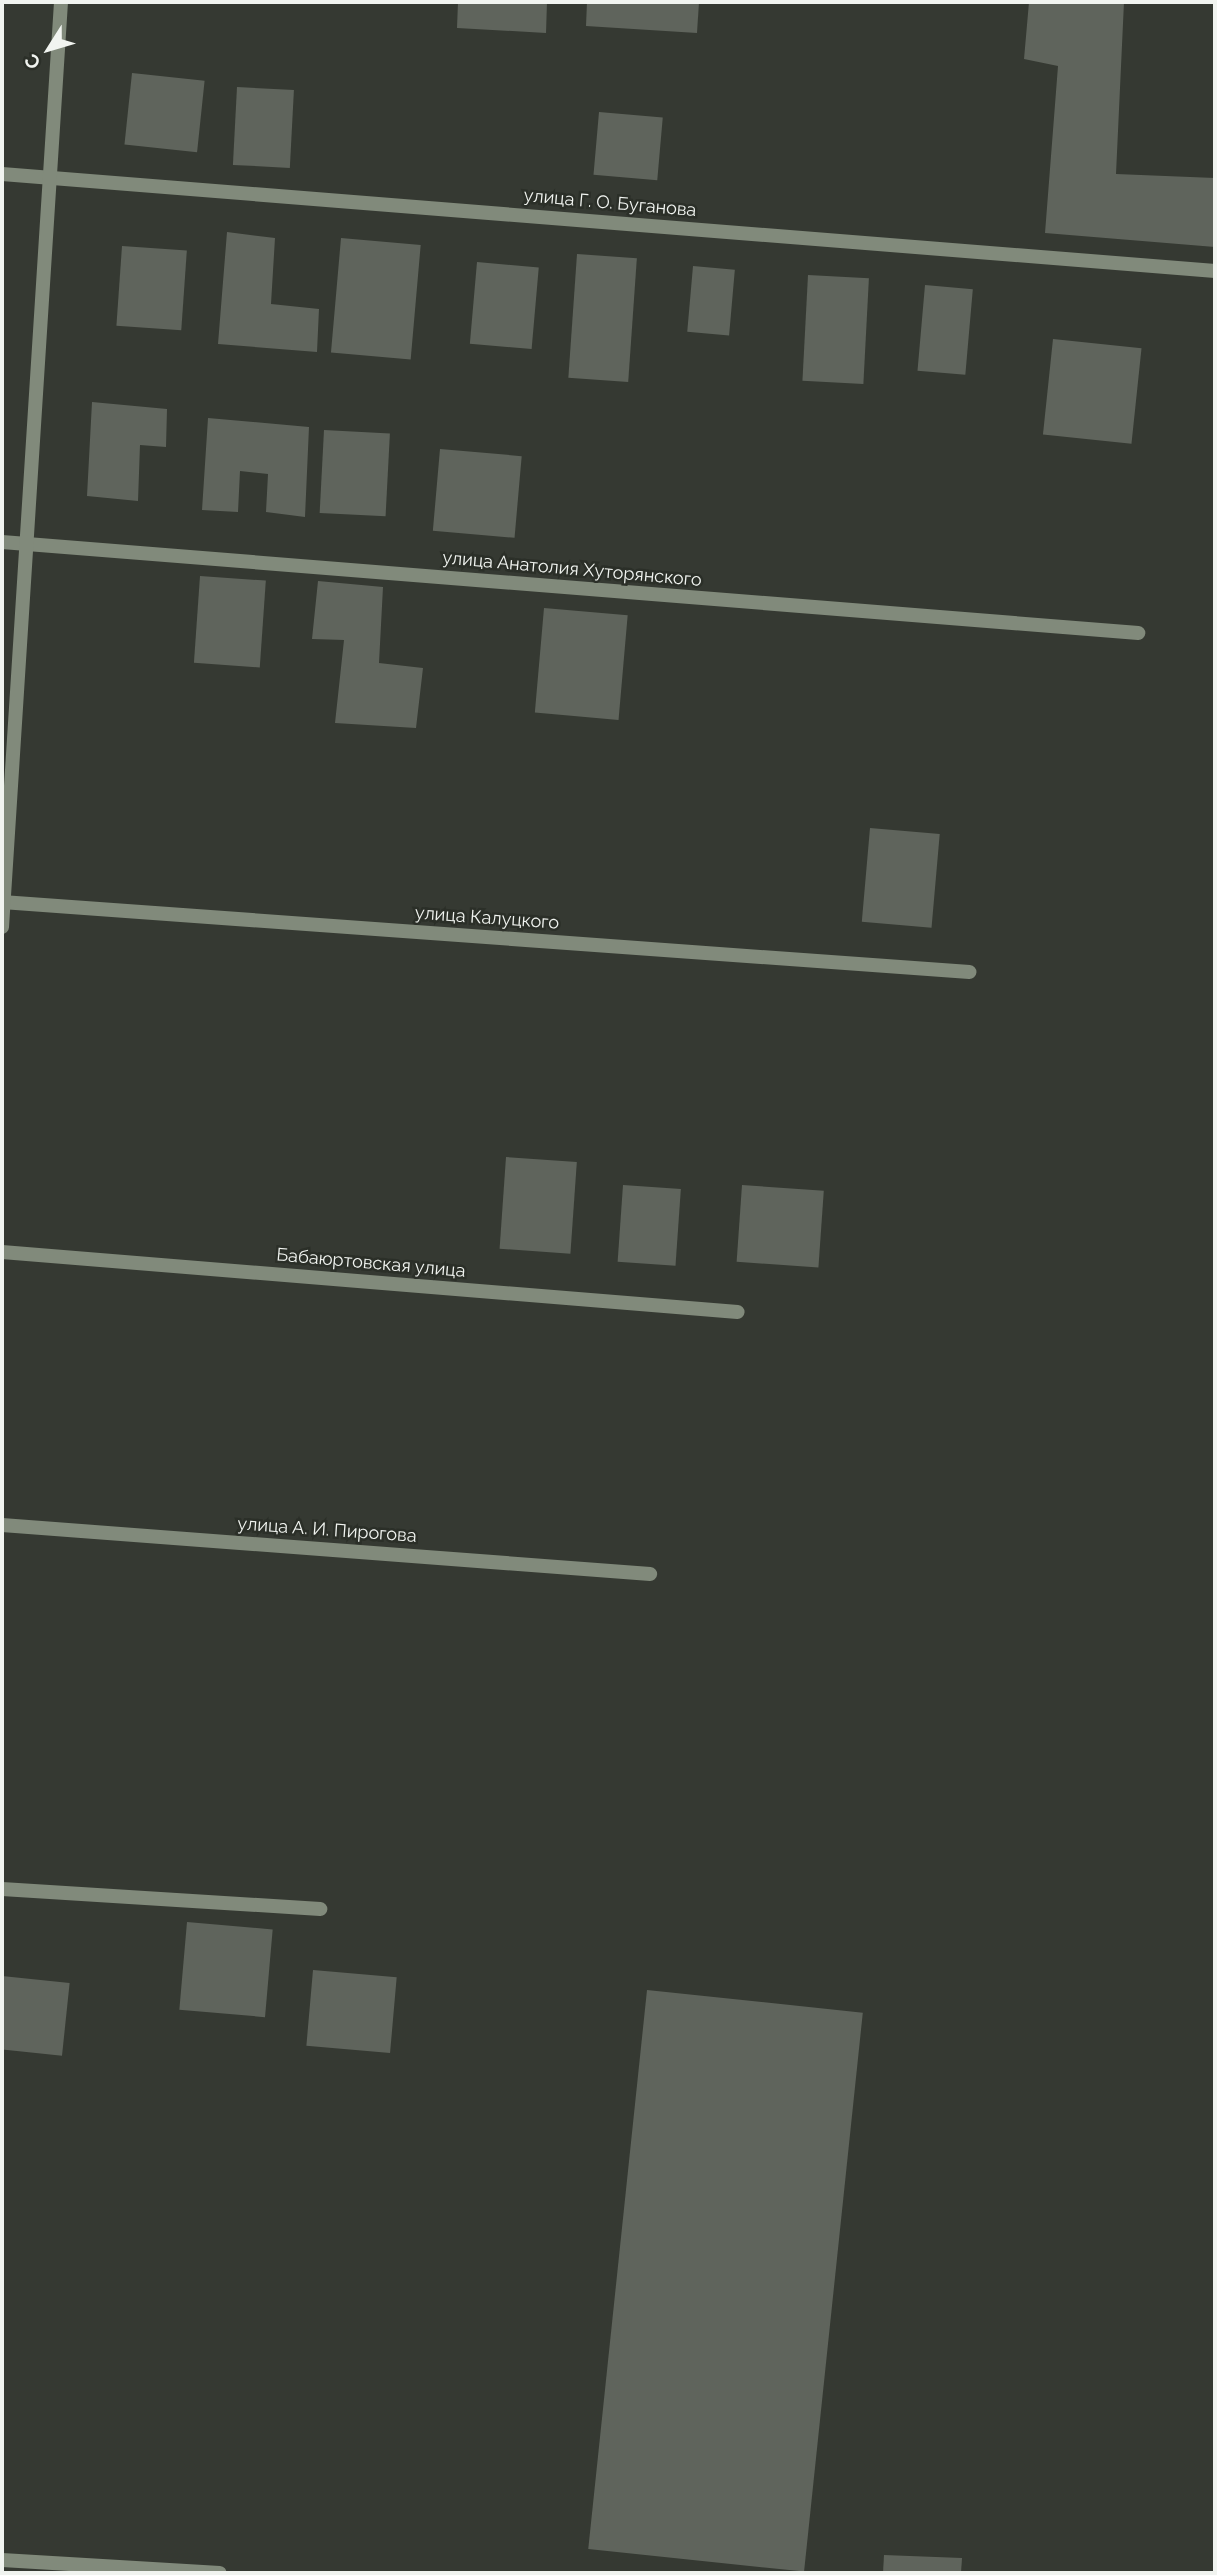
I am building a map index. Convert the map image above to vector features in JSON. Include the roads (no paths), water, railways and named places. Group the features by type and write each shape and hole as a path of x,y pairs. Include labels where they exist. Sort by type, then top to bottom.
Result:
{"street":[{"path":"2,927 61,2"},
{"name":"улица Г. О. Буганова","path":"2,174 1215,271"},
{"name":"улица Анатолия Хуторянского","path":"2,542 1138,634"},
{"name":"улица Калуцкого","path":"3,902 969,972"},
{"name":"Бабаюртовская улица","path":"2,1252 738,1312"},
{"name":"улица А. И. Пирогова","path":"2,1525 650,1574"},
{"path":"2,1889 320,1909"},
{"path":"2,2560 220,2573"}]}
